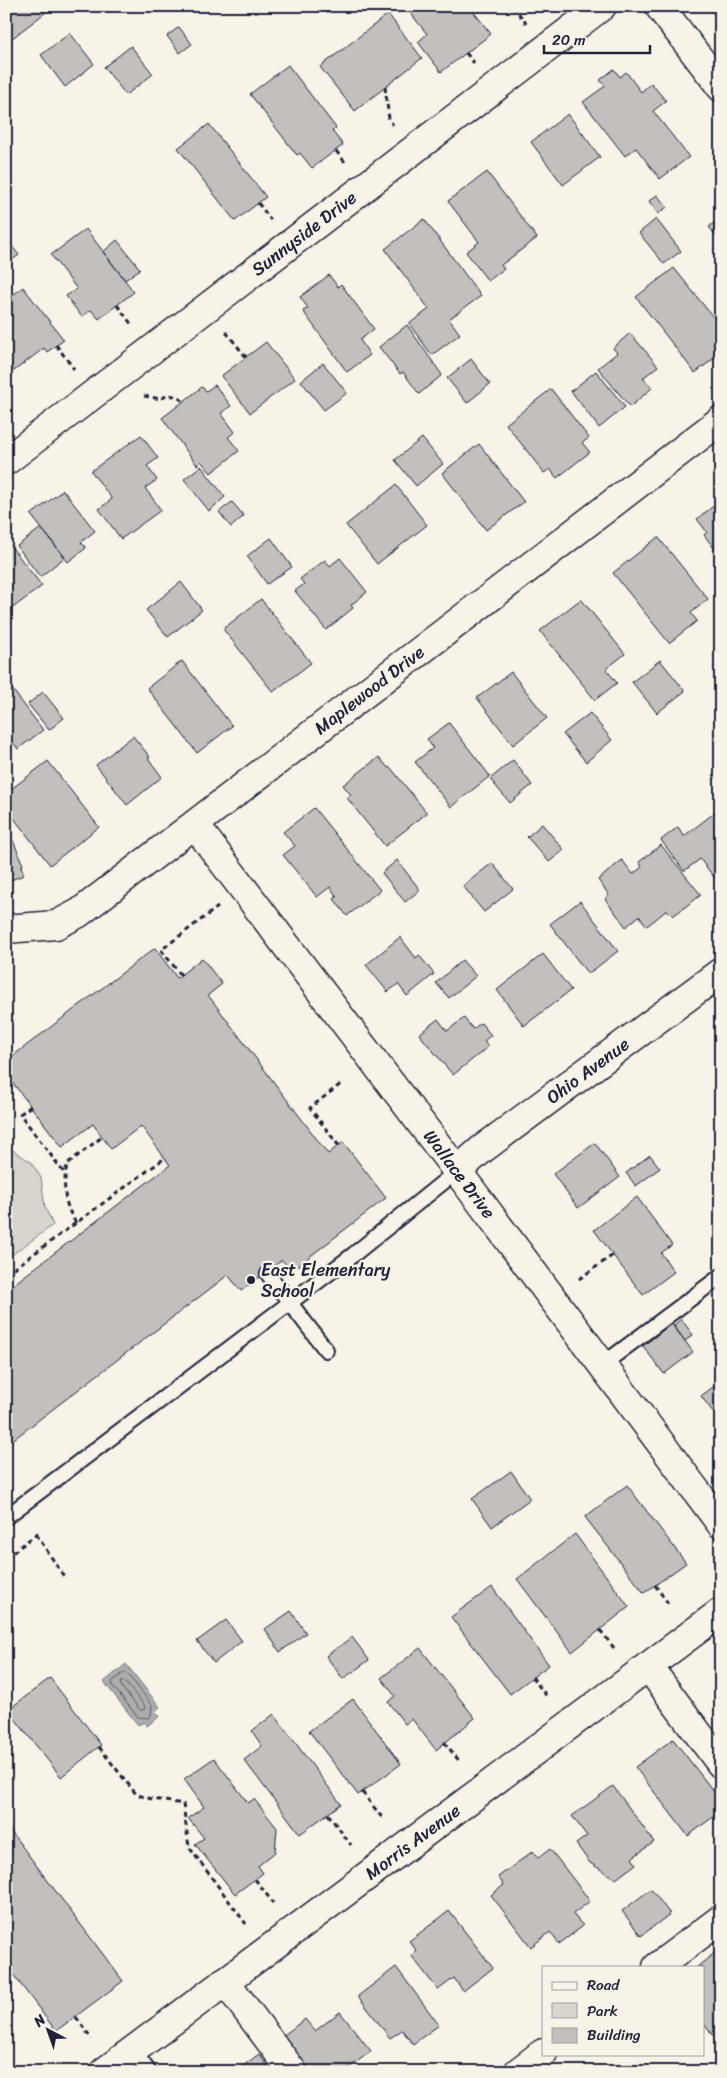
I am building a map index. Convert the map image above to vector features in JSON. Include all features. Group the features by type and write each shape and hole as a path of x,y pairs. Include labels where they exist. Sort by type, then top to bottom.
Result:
{"street":[{"name":"Sunnyside Drive","path":"6,461 602,6"},
{"path":"658,6 721,87"},
{"name":"Maplewood Drive","path":"6,929 56,925 66,921 721,420"},
{"name":"Wallace Drive","path":"195,824 721,1524"},
{"name":"Ohio Avenue","path":"457,1171 480,1150 721,972"},
{"name":"Morris Avenue","path":"104,2072 721,1612"},
{"path":"648,1666 721,1764"},
{"path":"658,1966 721,1919"},
{"path":"225,1981 293,2072"},
{"path":"518,2072 542,2054"}],"lane":[{"path":"6,1517 436,1190 457,1171"},
{"path":"268,1274 326,1350"},
{"path":"602,1365 721,1276"},
{"path":"133,2050 149,2072"}],"path":[{"path":"513,6 528,26"},
{"path":"466,53 476,66"},
{"path":"385,87 389,119 396,128"},
{"path":"336,151 348,165"},
{"path":"258,203 273,222"},
{"path":"117,305 135,328"},
{"path":"223,329 246,356"},
{"path":"56,345 77,373"},
{"path":"137,395 161,399 167,395 177,396 183,401"},
{"path":"180,975 161,950 222,904"},
{"path":"339,1146 310,1108 342,1083"},
{"path":"31,1106 20,1114 65,1174"},
{"path":"76,1223 68,1211 65,1199 67,1164 102,1137"},
{"path":"6,1274 165,1158"},
{"path":"577,1281 613,1255"},
{"path":"6,1558 37,1533 65,1578"},
{"path":"655,1585 670,1606"},
{"path":"600,1630 614,1648"},
{"path":"532,1677 548,1698"},
{"path":"444,1742 461,1764"},
{"path":"99,1747 136,1794 147,1798 183,1804 190,1847 246,1924"},
{"path":"362,1792 384,1820"},
{"path":"328,1814 351,1845"},
{"path":"255,1879 273,1904"},
{"path":"76,2017 92,2039"}],"green space":[{"path":"6,1146 31,1162 41,1178 45,1207 53,1225 6,1259"}],"water":[{"path":"126,1664 160,1707 155,1711 160,1716 147,1726 144,1722 138,1725 104,1682"}],"building":[{"path":"6,6 42,6 46,12 6,43"},
{"path":"405,6 469,6 491,34 441,72 418,42 427,34"},
{"path":"721,6 721,23 708,7"},
{"path":"388,14 422,58 355,111 320,67"},
{"path":"179,27 192,44 180,53 167,36"},
{"path":"70,33 94,64 65,87 41,55"},
{"path":"131,46 153,74 126,95 104,67"},
{"path":"288,65 336,128 332,131 343,145 312,168 300,153 296,154 250,94"},
{"path":"614,69 620,77 626,72 641,92 651,83 666,101 653,111 689,157 660,179 636,148 625,156 583,102 605,86 600,80"},
{"path":"568,114 600,157 563,185 531,142"},
{"path":"209,124 266,197 235,221 178,148"},
{"path":"487,172 537,238 501,265 504,269 488,281 466,252 479,242 448,201"},
{"path":"657,195 667,207 658,214 649,201"},
{"path":"721,217 721,242 709,227"},
{"path":"424,219 481,296 449,319 460,334 432,355 409,324 429,309 385,249"},
{"path":"656,219 681,251 664,264 639,233"},
{"path":"86,229 134,292 99,319 91,310 82,317 66,296 77,289 51,255"},
{"path":"6,239 19,255 6,265"},
{"path":"117,240 140,269 125,280 103,252"},
{"path":"674,268 721,327 721,353 695,373 636,297"},
{"path":"329,275 338,287 341,284 374,329 360,340 370,355 347,372 303,311 308,308 300,297"},
{"path":"23,287 64,340 47,352 44,348 14,371 6,360 6,291 9,289 13,295"},
{"path":"407,325 442,375 419,394 403,372 400,374 379,347"},
{"path":"630,333 658,366 643,378 652,388 630,407 598,368 617,353 613,348"},
{"path":"266,342 295,379 250,413 221,376"},
{"path":"471,359 490,384 467,403 447,378"},
{"path":"323,363 347,393 324,410 301,381"},
{"path":"596,371 625,407 599,428 571,391"},
{"path":"215,385 231,406 221,413 235,432 228,437 239,451 211,473 201,461 197,465 162,418 202,387 206,391"},
{"path":"551,389 589,438 582,443 590,452 557,478 550,469 544,473 506,424"},
{"path":"141,435 158,458 147,466 157,480 145,488 161,510 121,539 99,509 112,499 91,471"},
{"path":"422,438 443,464 416,486 395,460"},
{"path":"479,444 524,502 486,530 442,473"},
{"path":"201,466 225,497 209,511 184,479"},
{"path":"396,485 427,525 377,564 346,525"},
{"path":"63,490 95,531 81,542 86,548 68,562 31,515"},
{"path":"721,500 721,557 704,535 707,532 697,519"},
{"path":"232,502 244,516 231,527 219,512"},
{"path":"41,528 65,557 40,577 17,546"},
{"path":"658,537 708,599 691,613 697,621 669,643 613,573"},
{"path":"271,538 292,567 267,584 247,556"},
{"path":"6,540 42,586 6,613"},
{"path":"340,558 367,592 351,605 353,608 326,630 295,591 304,584 300,579 325,560 330,566"},
{"path":"181,582 202,610 168,637 146,610"},
{"path":"261,599 311,663 273,692 223,629"},
{"path":"581,599 625,654 606,669 617,683 595,700 540,631"},
{"path":"660,660 685,691 657,713 632,682"},
{"path":"182,661 232,726 197,753 147,688"},
{"path":"511,672 547,718 513,745 477,698"},
{"path":"6,681 43,730 18,749 6,733"},
{"path":"43,692 64,718 49,730 28,704"},
{"path":"590,713 612,740 586,762 563,734"},
{"path":"449,723 490,776 451,807 415,762 433,748 427,739"},
{"path":"133,736 150,757 148,758 162,777 127,805 96,765"},
{"path":"379,757 388,768 390,767 427,813 385,846 347,798 351,795 343,785"},
{"path":"513,760 532,785 510,803 490,779"},
{"path":"48,761 99,827 50,865 6,808 6,793"},
{"path":"314,808 380,890 347,916 334,899 337,897 330,887 317,897 283,855 295,846 283,832"},
{"path":"721,808 721,878 717,881 700,859 684,871 661,840 678,827 684,836"},
{"path":"6,823 23,865 21,866 24,875 8,881 6,877"},
{"path":"542,824 564,850 549,862 527,837"},
{"path":"661,845 701,895 673,916 667,910 647,926 639,916 626,927 605,899 609,895 598,880 622,860 633,874 642,867 639,862"},
{"path":"397,860 420,890 405,902 382,873"},
{"path":"492,863 513,889 484,912 463,886"},
{"path":"580,901 618,951 588,974 550,924"},
{"path":"400,937 416,958 419,955 434,974 407,996 398,984 388,992 366,965"},
{"path":"155,948 177,978 202,958 222,984 208,995 328,1154 343,1142 386,1198 291,1271 282,1260 241,1291 228,1275 6,1445 6,1290 170,1165 141,1126 111,1149 93,1124 62,1147 6,1074 6,1061"},
{"path":"543,954 571,990 524,1026 497,990"},
{"path":"462,960 476,976 449,998 436,983"},
{"path":"464,1018 473,1029 481,1023 491,1035 484,1041 488,1047 453,1075 419,1034 438,1019 447,1031"},
{"path":"595,1143 620,1177 578,1208 553,1174"},
{"path":"650,1155 660,1168 636,1186 626,1173"},
{"path":"637,1197 672,1245 661,1253 674,1272 643,1295 594,1230"},
{"path":"681,1319 693,1335 685,1341 673,1326"},
{"path":"672,1323 693,1352 664,1374 643,1346"},
{"path":"721,1381 721,1413 716,1416 701,1396"},
{"path":"511,1471 530,1499 492,1527 472,1499"},
{"path":"627,1485 686,1563 644,1593 585,1517"},
{"path":"575,1534 629,1607 572,1652 517,1579"},
{"path":"492,1587 549,1665 510,1694 451,1617"},
{"path":"291,1611 306,1633 280,1652 265,1629"},
{"path":"226,1620 242,1641 214,1663 197,1641"},
{"path":"352,1637 369,1660 343,1679 326,1656"},
{"path":"420,1648 475,1718 436,1750 412,1719 405,1724 388,1702 395,1696 381,1678"},
{"path":"50,1678 101,1745 61,1777 8,1710"},
{"path":"353,1699 401,1764 358,1795 309,1731"},
{"path":"274,1714 341,1804 300,1834 244,1760 262,1746 252,1731"},
{"path":"673,1739 721,1801 721,1811 688,1836 635,1767"},
{"path":"214,1758 248,1803 254,1799 277,1828 275,1852 258,1866 263,1873 235,1894 195,1844 204,1838 188,1818 204,1807 184,1779"},
{"path":"613,1786 654,1842 632,1858 636,1864 616,1879 590,1863 576,1844 587,1836 572,1816"},
{"path":"6,1825 123,1981 56,2031 6,1965"},
{"path":"550,1849 590,1901 573,1914 583,1926 559,1944 550,1932 531,1947 491,1895 504,1885 498,1877 533,1851 538,1858"},
{"path":"651,1889 670,1914 641,1936 622,1911"},
{"path":"449,1911 493,1968 463,1991 454,1978 438,1990 411,1955 416,1950 409,1941"},
{"path":"717,1951 721,1955 720,2044 704,2023 704,1966 698,1966"},
{"path":"396,1967 439,2025 413,2044 402,2030 390,2038 358,1996"},
{"path":"340,2012 371,2051 344,2072 307,2072 280,2038 305,2019 315,2031"},
{"path":"259,2054 272,2072 235,2072"}],"place":[{"name":"East Elementary School","path":"251,1280"}]}
